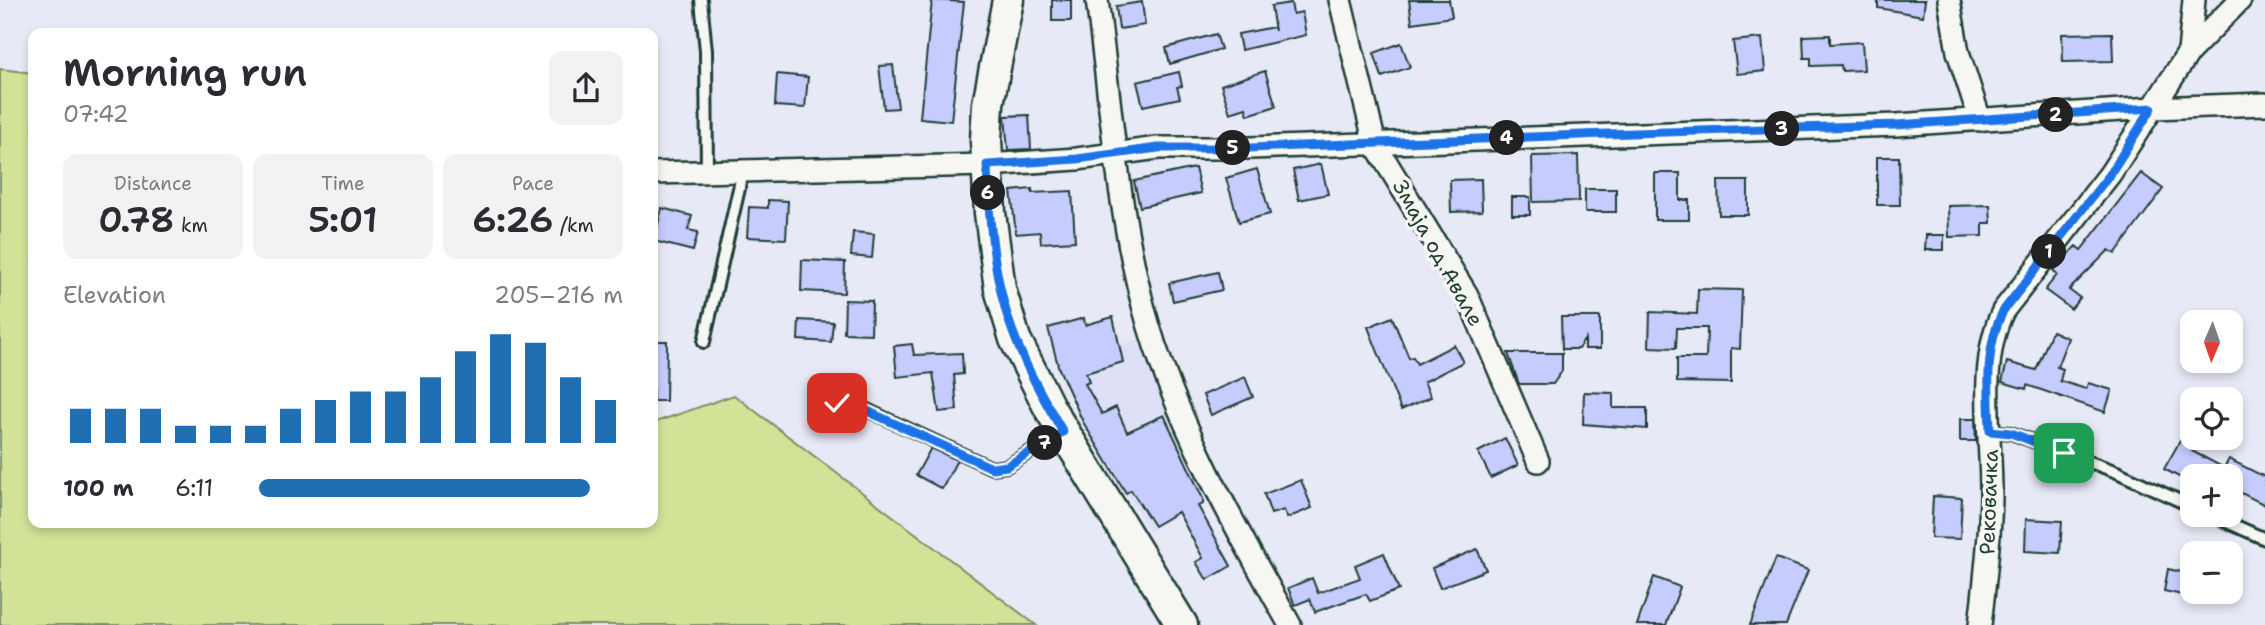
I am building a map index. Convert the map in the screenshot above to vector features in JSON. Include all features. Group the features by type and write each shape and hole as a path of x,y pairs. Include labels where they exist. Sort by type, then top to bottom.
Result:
{"main road":[{"path":"1008,0 988,104 987,165 990,213 1000,289 1015,339 1063,432 1182,625"}],"street":[{"path":"1097,0 1126,226 1144,309 1157,351 1204,464 1290,625"},
{"name":"Змаја од Авале","path":"1340,0 1375,144 1467,295 1538,461"},
{"path":"1950,0 1958,52 1980,120"},
{"path":"2189,52 2194,0"},
{"name":"Рековачка","path":"1980,625 1988,554 1988,374 1997,323 2009,303 2110,174 2189,52 2240,0"},
{"path":"658,173 987,165 1158,148 1375,144 1980,120 2152,108 2265,104"}],"lane":[{"path":"701,0 706,51 707,172"},
{"path":"705,342 743,171"},
{"path":"837,403 865,410 992,468 1007,466 1063,432"},
{"path":"1990,431 2011,433 2117,472 2180,501"},
{"path":"2238,527 2265,539"}],"shaded area":[{"path":"1139,339 1152,379 1209,501 1149,531 1081,418 1055,363"}],"green space":[{"path":"0,69 28,72 28,528 658,528 658,421 734,395 1036,625 0,625"}],"building":[{"path":"932,0 964,2 951,121 920,118"},
{"path":"1052,0 1071,0 1071,21 1052,21"},
{"path":"1409,0 1449,0 1452,17 1412,23"},
{"path":"1878,0 1925,0 1923,16 1878,8"},
{"path":"1142,2 1145,25 1119,29 1116,6"},
{"path":"1291,3 1293,14 1302,12 1306,35 1241,50 1238,34 1274,27 1275,31 1271,6"},
{"path":"2112,33 2113,61 2063,62 2062,34"},
{"path":"1216,34 1221,49 1170,64 1166,48"},
{"path":"1830,35 1830,44 1862,42 1864,70 1842,71 1841,65 1811,66 1811,58 1804,58 1803,36"},
{"path":"1762,38 1765,71 1737,74 1733,41"},
{"path":"1401,43 1410,67 1382,77 1374,53"},
{"path":"893,65 898,108 884,109 879,66"},
{"path":"1265,71 1276,106 1248,115 1246,108 1230,113 1221,85"},
{"path":"1179,72 1182,86 1177,87 1180,98 1143,106 1137,82"},
{"path":"777,74 808,77 805,108 775,106"},
{"path":"1029,115 1031,149 1008,150 1005,116"},
{"path":"1578,155 1579,201 1533,202 1532,156"},
{"path":"1877,157 1899,157 1900,205 1877,205"},
{"path":"1321,164 1328,194 1299,200 1293,170"},
{"path":"1195,168 1201,193 1140,207 1134,181"},
{"path":"1257,169 1270,214 1239,222 1226,178"},
{"path":"1655,173 1680,173 1680,200 1689,200 1689,220 1655,220"},
{"path":"2141,173 2163,189 2115,254 2109,250 2069,290 2080,298 2071,309 2045,290 2057,275 2053,270 2076,246 2081,250"},
{"path":"1481,179 1482,211 1451,212 1450,180"},
{"path":"1718,181 1748,181 1748,215 1719,215"},
{"path":"1032,189 1032,193 1072,191 1075,241 1041,243 1040,232 1016,234 1011,191"},
{"path":"1585,189 1616,189 1616,212 1585,212"},
{"path":"1512,197 1530,197 1530,215 1512,215"},
{"path":"768,200 788,201 786,239 747,237 749,207 768,208"},
{"path":"1990,205 1991,223 1983,223 1983,236 1949,237 1948,206"},
{"path":"662,208 692,216 688,230 698,232 693,251 658,242"},
{"path":"853,232 874,234 872,258 851,256"},
{"path":"1926,235 1944,235 1944,250 1925,250"},
{"path":"802,260 845,262 844,293 801,291"},
{"path":"1218,272 1222,290 1173,301 1169,283"},
{"path":"1698,289 1742,290 1740,349 1731,348 1731,383 1677,382 1677,358 1706,358 1707,328 1677,328 1676,348 1649,347 1650,312 1697,314"},
{"path":"845,300 872,301 871,334 844,333"},
{"path":"1113,317 1123,362 1086,373 1089,382 1085,384 1102,414 1116,407 1127,432 1164,415 1203,499 1203,504 1198,506 1231,566 1207,580 1196,562 1203,558 1178,512 1154,526 1131,490 1126,493 1083,422 1059,369 1048,328 1084,318 1085,325"},
{"path":"1392,317 1409,358 1413,357 1417,364 1454,345 1463,362 1424,382 1431,397 1401,410 1368,327"},
{"path":"1561,317 1600,317 1600,349 1585,349 1585,339 1578,349 1562,349"},
{"path":"799,320 833,322 831,342 798,340"},
{"path":"2052,331 2068,338 2057,367 2063,369 2060,381 2086,389 2088,383 2112,390 2105,412 2027,385 2026,389 2002,382 2007,362 2036,370"},
{"path":"658,341 667,341 666,401 658,401"},
{"path":"912,344 914,355 962,353 963,374 954,375 957,410 939,412 933,373 897,377 894,346"},
{"path":"1508,353 1562,353 1562,371 1553,384 1519,384"},
{"path":"1245,377 1253,397 1211,415 1203,395"},
{"path":"1584,392 1613,393 1613,408 1647,408 1647,429 1583,424"},
{"path":"1960,419 1975,419 1976,441 1960,441"},
{"path":"1505,438 1518,465 1491,478 1478,452"},
{"path":"2180,441 2180,450 2193,450 2216,464 2180,464 2180,478 2164,469"},
{"path":"931,448 957,460 942,489 916,475"},
{"path":"2229,459 2239,464 2226,464"},
{"path":"2243,466 2265,477 2265,505 2243,494"},
{"path":"1301,480 1312,508 1287,518 1284,510 1271,514 1264,494"},
{"path":"1933,496 1962,498 1960,539 1931,538"},
{"path":"2026,519 2062,521 2060,553 2025,551"},
{"path":"1477,549 1486,570 1440,588 1432,568"},
{"path":"1384,553 1399,590 1370,601 1366,594 1315,612 1310,599 1295,605 1288,588 1312,578 1318,593 1360,578 1355,565"},
{"path":"1776,558 1808,570 1786,625 1750,625"},
{"path":"2168,569 2180,572 2180,595 2164,591"},
{"path":"1654,577 1680,587 1666,625 1637,625"}],"route":[{"path":"837,403 865,410 992,468 1007,466 1063,432 1015,339 1000,289 987,165 1077,159 1158,148 1250,148 1896,125 2152,108 2110,174 2003,311 1993,335 1988,374 1990,431 2011,433 2064,453"}]}
